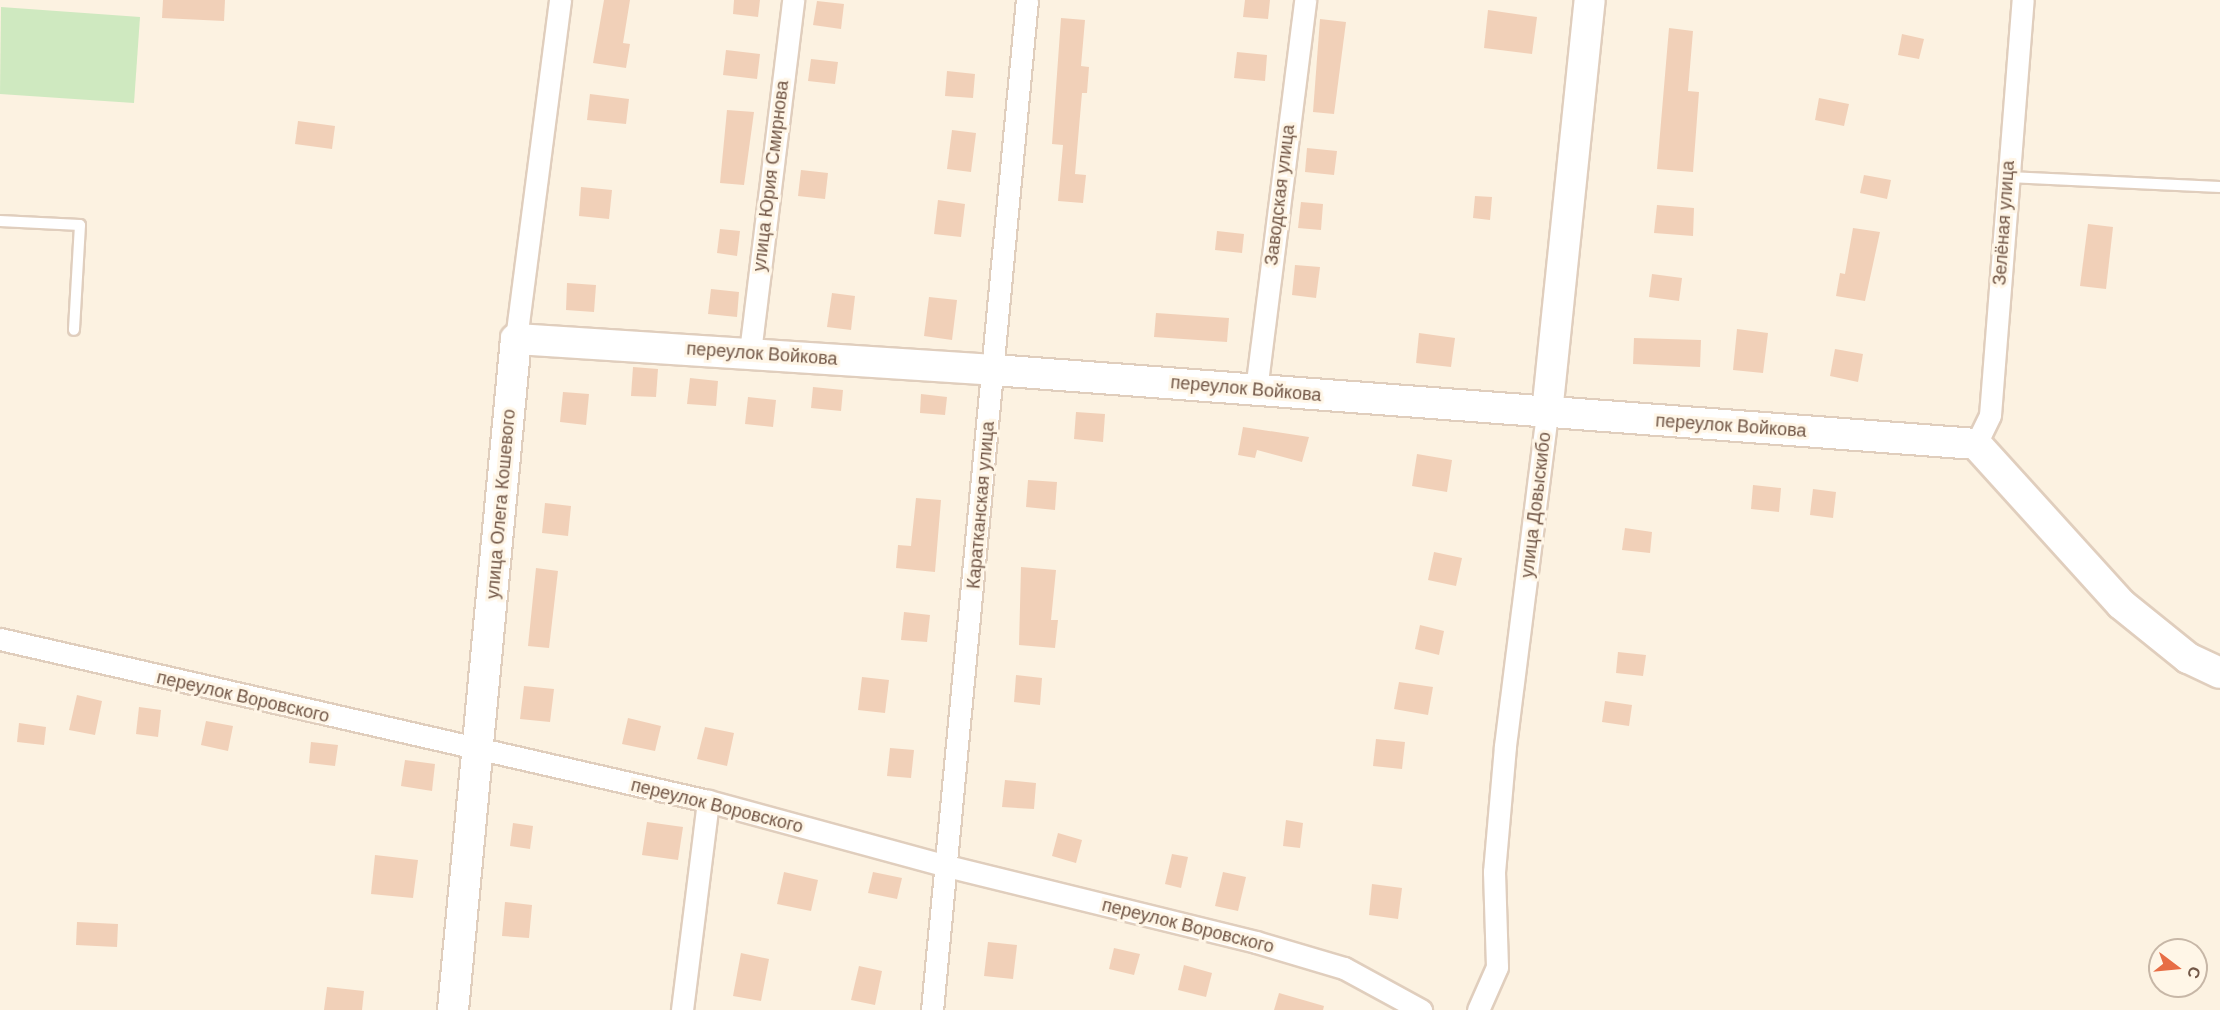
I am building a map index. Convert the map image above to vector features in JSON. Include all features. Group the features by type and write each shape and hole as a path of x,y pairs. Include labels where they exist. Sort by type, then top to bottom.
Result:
{"street":[{"name":"улица Олега Кошевого","path":"453,1010 516,339 560,0"},
{"name":"улица Юрия Смирнова","path":"750,352 793,0"},
{"name":"Каратканская улица","path":"932,1010 994,369 1026,0"},
{"name":"Заводская улица","path":"1256,390 1305,0"},
{"name":"улица Довыскибо","path":"1480,1009 1497,967 1494,872 1503,769 1547,413 1590,0"},
{"name":"Зелёная улица","path":"1976,444 1990,415 2023,0"},
{"name":"переулок Войкова","path":"516,339 994,369 1976,444"},
{"path":"1976,444 2121,604 2188,658 2220,673"},
{"name":"переулок Воровского","path":"0,639 478,751 708,801 947,866 1256,942 1344,968 1421,1010"},
{"path":"682,1010 708,801"}],"lane":[{"path":"2008,177 2220,187"},
{"path":"0,221 80,225 74,330"}],"green space":[{"path":"1,7 140,17 134,103 0,94"}],"building":[{"path":"163,0 225,0 224,21 162,18"},
{"path":"604,0 630,0 623,43 630,44 626,68 593,63"},
{"path":"734,0 760,0 758,17 733,14"},
{"path":"1245,0 1270,0 1268,19 1243,17"},
{"path":"817,1 844,4 841,29 813,25"},
{"path":"1488,10 1537,17 1532,54 1484,48"},
{"path":"1061,18 1085,20 1081,66 1089,67 1087,93 1082,93 1075,174 1086,175 1083,203 1058,201 1063,145 1052,144"},
{"path":"1320,19 1346,22 1334,114 1313,112"},
{"path":"1669,28 1693,31 1688,91 1699,92 1693,172 1657,169"},
{"path":"1902,34 1924,39 1919,59 1898,55"},
{"path":"726,50 760,54 757,79 723,75"},
{"path":"1237,52 1267,55 1265,81 1234,78"},
{"path":"811,59 838,62 835,84 808,81"},
{"path":"947,71 975,74 973,98 945,96"},
{"path":"590,94 629,99 626,124 587,120"},
{"path":"1819,98 1849,104 1844,126 1815,120"},
{"path":"727,110 754,112 744,185 720,183"},
{"path":"298,121 335,126 332,149 295,144"},
{"path":"952,130 976,133 971,172 947,169"},
{"path":"1307,148 1337,151 1334,175 1305,172"},
{"path":"801,170 828,173 825,199 798,196"},
{"path":"1864,175 1891,180 1887,199 1860,193"},
{"path":"581,187 612,190 609,219 579,216"},
{"path":"1475,196 1492,197 1490,220 1473,218"},
{"path":"938,200 965,204 961,237 934,234"},
{"path":"1301,202 1323,204 1321,230 1298,228"},
{"path":"1657,205 1694,208 1693,236 1654,233"},
{"path":"2088,224 2113,227 2106,289 2080,286"},
{"path":"1853,228 1880,232 1865,301 1836,296 1840,273 1845,274"},
{"path":"720,229 740,231 737,256 717,253"},
{"path":"1217,231 1244,234 1242,253 1215,250"},
{"path":"1295,265 1320,267 1316,298 1292,295"},
{"path":"1652,274 1682,278 1679,301 1649,297"},
{"path":"567,283 596,285 594,312 566,310"},
{"path":"711,289 739,292 737,317 708,314"},
{"path":"832,293 855,296 851,330 827,327"},
{"path":"929,297 957,300 952,340 924,336"},
{"path":"1156,313 1229,318 1227,342 1154,337"},
{"path":"1737,329 1768,333 1763,373 1733,370"},
{"path":"1419,333 1455,338 1451,367 1416,363"},
{"path":"1634,338 1701,340 1700,367 1633,364"},
{"path":"1835,349 1863,354 1858,382 1830,376"},
{"path":"633,367 658,369 656,397 631,396"},
{"path":"690,378 718,381 716,406 687,404"},
{"path":"813,387 843,390 841,411 811,408"},
{"path":"563,392 589,394 586,425 560,422"},
{"path":"921,394 947,397 945,415 920,413"},
{"path":"748,397 776,400 773,427 745,424"},
{"path":"1076,412 1105,414 1103,442 1074,439"},
{"path":"1243,427 1309,437 1302,462 1257,450 1255,458 1238,455"},
{"path":"1417,454 1452,460 1447,492 1412,486"},
{"path":"1028,480 1057,482 1055,510 1026,507"},
{"path":"1753,485 1781,488 1779,512 1751,509"},
{"path":"1813,489 1836,492 1833,518 1810,515"},
{"path":"916,498 941,500 935,572 896,568 898,545 911,546"},
{"path":"545,503 571,506 568,536 542,533"},
{"path":"1625,528 1652,532 1650,553 1622,550"},
{"path":"1434,552 1462,558 1456,586 1428,580"},
{"path":"1021,567 1056,570 1051,620 1058,620 1055,648 1019,645"},
{"path":"536,568 558,571 549,648 528,646"},
{"path":"904,612 930,615 927,642 901,640"},
{"path":"1420,625 1444,631 1439,655 1415,649"},
{"path":"1618,652 1646,655 1643,676 1616,673"},
{"path":"1016,675 1042,678 1040,705 1014,702"},
{"path":"862,677 889,680 885,713 858,710"},
{"path":"1399,682 1433,687 1428,715 1394,709"},
{"path":"524,686 554,689 550,722 520,719"},
{"path":"77,695 102,701 95,735 69,730"},
{"path":"1605,701 1632,705 1629,726 1602,722"},
{"path":"139,707 161,710 158,737 136,734"},
{"path":"628,718 661,726 655,751 622,744"},
{"path":"206,721 233,726 228,751 201,745"},
{"path":"19,723 46,727 44,745 17,742"},
{"path":"705,727 734,733 727,766 697,759"},
{"path":"1376,739 1405,742 1402,769 1373,766"},
{"path":"311,742 338,745 335,766 309,763"},
{"path":"890,748 914,750 911,778 887,776"},
{"path":"405,760 435,764 432,791 401,786"},
{"path":"1005,780 1036,783 1034,809 1002,807"},
{"path":"1286,820 1303,823 1300,848 1283,846"},
{"path":"647,822 683,827 678,860 642,855"},
{"path":"513,823 533,826 530,849 510,846"},
{"path":"1058,833 1082,840 1076,863 1052,856"},
{"path":"1172,854 1188,857 1181,888 1165,884"},
{"path":"375,855 418,860 413,898 371,894"},
{"path":"784,872 818,880 811,911 777,904"},
{"path":"873,872 902,878 897,899 868,893"},
{"path":"1223,872 1246,877 1238,911 1215,906"},
{"path":"1372,884 1402,888 1398,919 1369,915"},
{"path":"505,902 532,905 529,938 502,936"},
{"path":"77,922 118,924 117,947 76,945"},
{"path":"988,942 1017,945 1013,979 984,976"},
{"path":"1114,948 1140,954 1134,975 1109,969"},
{"path":"741,953 769,959 761,1001 733,996"},
{"path":"1184,965 1212,973 1206,997 1178,990"},
{"path":"859,966 882,971 875,1005 851,1000"},
{"path":"327,987 364,991 362,1010 324,1010"},
{"path":"1279,993 1324,1006 1323,1010 1274,1010"}]}
